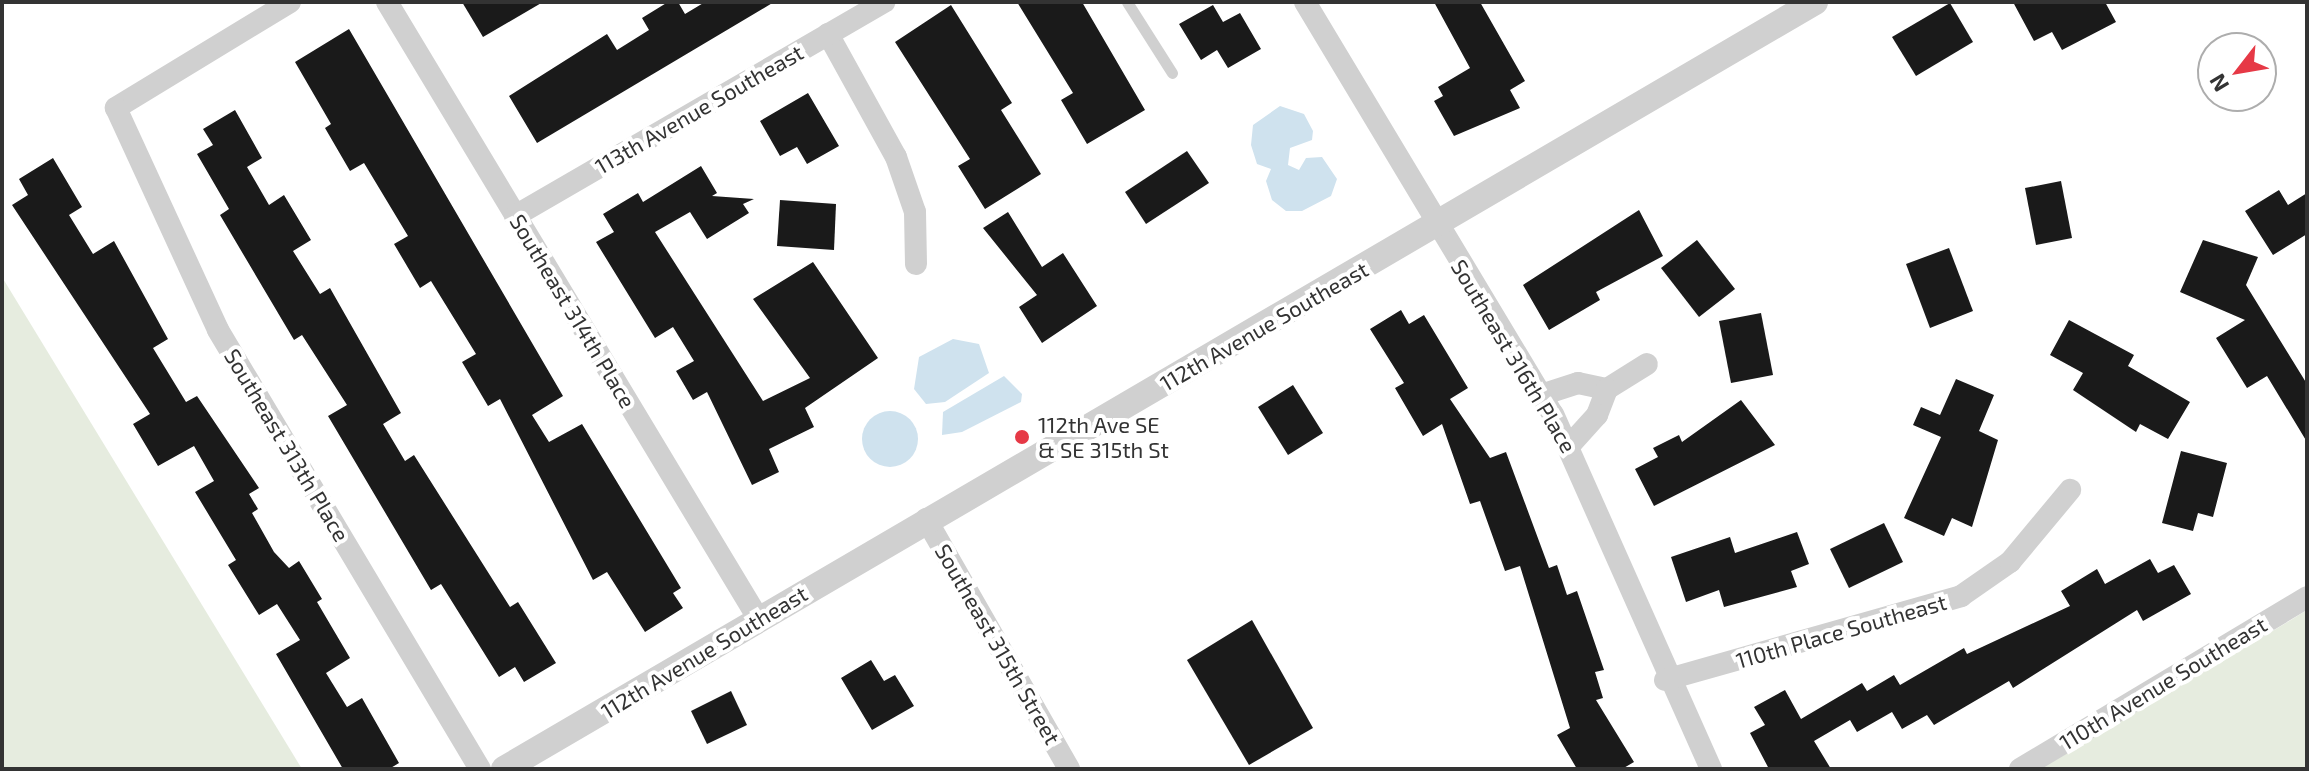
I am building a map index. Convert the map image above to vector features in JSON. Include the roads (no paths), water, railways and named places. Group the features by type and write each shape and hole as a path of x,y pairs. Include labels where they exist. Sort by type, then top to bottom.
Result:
{"street":[{"name":"Southeast 313th Place","path":"290,2 116,108 218,330 480,769"},
{"name":"Southeast 314th Place","path":"387,2 759,620"},
{"name":"113th Avenue Southeast","path":"515,216 884,2"},
{"name":"Southeast 316th Place","path":"1305,2 1436,227 1570,445 1665,680 1711,769"},
{"name":"112th Avenue Southeast","path":"504,769 926,519 1436,227 1815,2"},
{"path":"828,34 896,157 915,212 916,264"},
{"path":"1570,445 1589,427 1607,389 1647,364"},
{"path":"1541,395 1578,383 1607,389"},
{"name":"110th Place Southeast","path":"1665,680 1961,596 2010,562 2070,490"},
{"name":"Southeast 315th Street","path":"926,519 1069,769"},
{"name":"110th Avenue Southeast","path":"2020,769 2307,597"}],"lane":[{"path":"1127,2 1172,73"}],"water":[{"path":"1280,106 1304,114 1313,131 1312,140 1290,148 1288,165 1299,170 1306,158 1322,157 1337,179 1331,196 1302,211 1286,211 1272,200 1266,181 1271,169 1257,164 1251,145 1253,125"},
{"path":"953,339 979,344 989,373 945,402 926,404 914,389 919,357"},
{"path":"1004,376 1022,394 1021,402 962,432 942,435 943,412"},
{"path":"890,411 910,419 918,439 910,459 890,467 870,459 862,439 870,419"}],"place":[{"name":"112th Ave SE & SE 315th St","path":"1022,437"}]}
